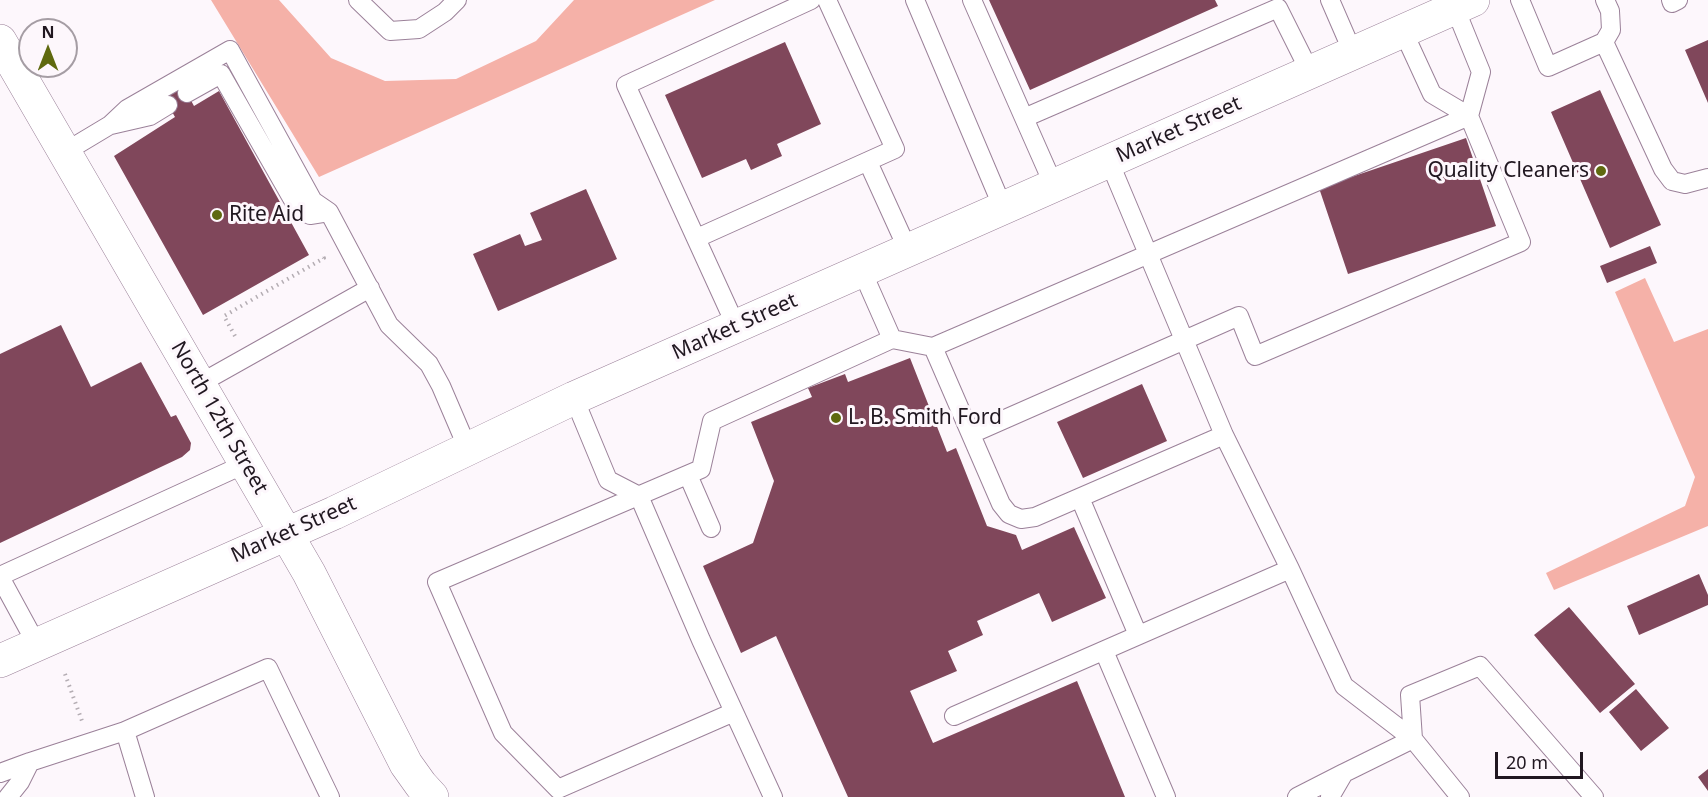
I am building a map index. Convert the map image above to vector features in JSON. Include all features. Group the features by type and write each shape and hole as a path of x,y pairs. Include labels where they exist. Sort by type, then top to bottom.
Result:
{"main road":[{"name":"Market Street","path":"0,661 286,534 574,398 1464,4"},
{"name":"North 12th Street","path":"0,41 309,573 406,764 432,797"}],"lane":[{"path":"358,0 390,31 419,29 445,12 457,0"},
{"path":"736,326 626,85 811,0"},
{"path":"697,238 895,149 827,0"},
{"path":"915,0 1003,208"},
{"path":"972,0 1054,186"},
{"path":"1330,0 1353,53"},
{"path":"1520,0 1548,67 1604,42 1611,30 1610,11 1605,0"},
{"path":"1671,0 1672,3 1678,0"},
{"path":"1024,118 1276,4 1310,72"},
{"path":"1464,4 1481,72 1469,116"},
{"path":"971,434 1239,316 1255,356 1521,242 1469,116 1432,94 1403,31"},
{"path":"1604,42 1664,169 1672,181 1685,184 1708,178"},
{"path":"65,152 110,125 127,109 230,50 313,201 329,212 389,325 429,364 468,448"},
{"path":"187,93 221,74 297,207 310,216 329,212"},
{"path":"110,125 150,116 168,105"},
{"path":"734,712 555,793 503,733 437,582 701,469 712,421 892,339 933,347 1469,116"},
{"path":"1109,161 1224,435 1344,686 1413,739 1460,797"},
{"path":"868,162 908,250"},
{"path":"862,271 892,339"},
{"path":"199,384 370,288"},
{"path":"933,347 1001,504 1009,514 1021,519 1035,517 1224,435"},
{"path":"574,398 608,480 639,496 773,797"},
{"path":"37,645 0,576 245,464"},
{"path":"688,475 711,528"},
{"path":"1080,498 1138,635"},
{"path":"954,716 1290,569"},
{"path":"1104,651 1166,797"},
{"path":"1413,739 1410,695 1480,666 1594,797"},
{"path":"0,773 125,731 268,668 330,797"},
{"path":"125,731 145,797"},
{"path":"1297,797 1413,739"},
{"path":"8,797 20,782 30,762"},
{"path":"1330,797 1344,773"}],"path":[{"path":"238,342 224,316 324,258 319,250"},
{"path":"65,674 84,727"}],"shaded area":[{"path":"211,0 279,0 331,58 385,81 456,79 536,41 574,0 715,0 319,177"},
{"path":"1645,278 1674,342 1708,329 1708,526 1554,590 1546,573 1685,506 1695,477 1615,292"}],"building":[{"path":"989,0 1215,0 1218,6 1030,90"},
{"path":"1708,40 1708,103 1685,50"},
{"path":"785,42 821,124 777,144 782,156 751,170 746,159 702,178 665,95"},
{"path":"182,84 194,106 219,91 309,255 203,315 114,156 175,117 162,94"},
{"path":"1600,90 1661,225 1610,248 1551,112"},
{"path":"1466,138 1496,226 1348,274 1319,188"},
{"path":"586,189 617,259 498,311 473,254 520,234 525,246 542,240 530,213"},
{"path":"1650,246 1657,263 1607,283 1600,266"},
{"path":"61,325 91,387 141,362 171,417 176,415 191,443 190,450 182,457 0,543 0,354"},
{"path":"910,358 947,452 956,448 987,526 1016,535 1022,550 1074,527 1106,598 1052,622 1039,593 977,621 983,635 948,651 957,671 910,691 933,743 1077,681 1125,797 848,797 776,636 741,653 703,566 753,543 774,481 751,422 812,397 808,388 845,374 848,382"},
{"path":"1142,384 1167,441 1083,478 1057,422"},
{"path":"1699,574 1708,595 1708,605 1639,635 1627,606"},
{"path":"1569,607 1635,684 1600,713 1534,635"},
{"path":"1636,689 1669,728 1641,751 1609,712"},
{"path":"1708,769 1708,791 1698,777"}],"place":[{"name":"Quality Cleaners","path":"1601,171"},
{"name":"Rite Aid","path":"217,215"},
{"name":"L. B. Smith Ford","path":"836,418"}]}
